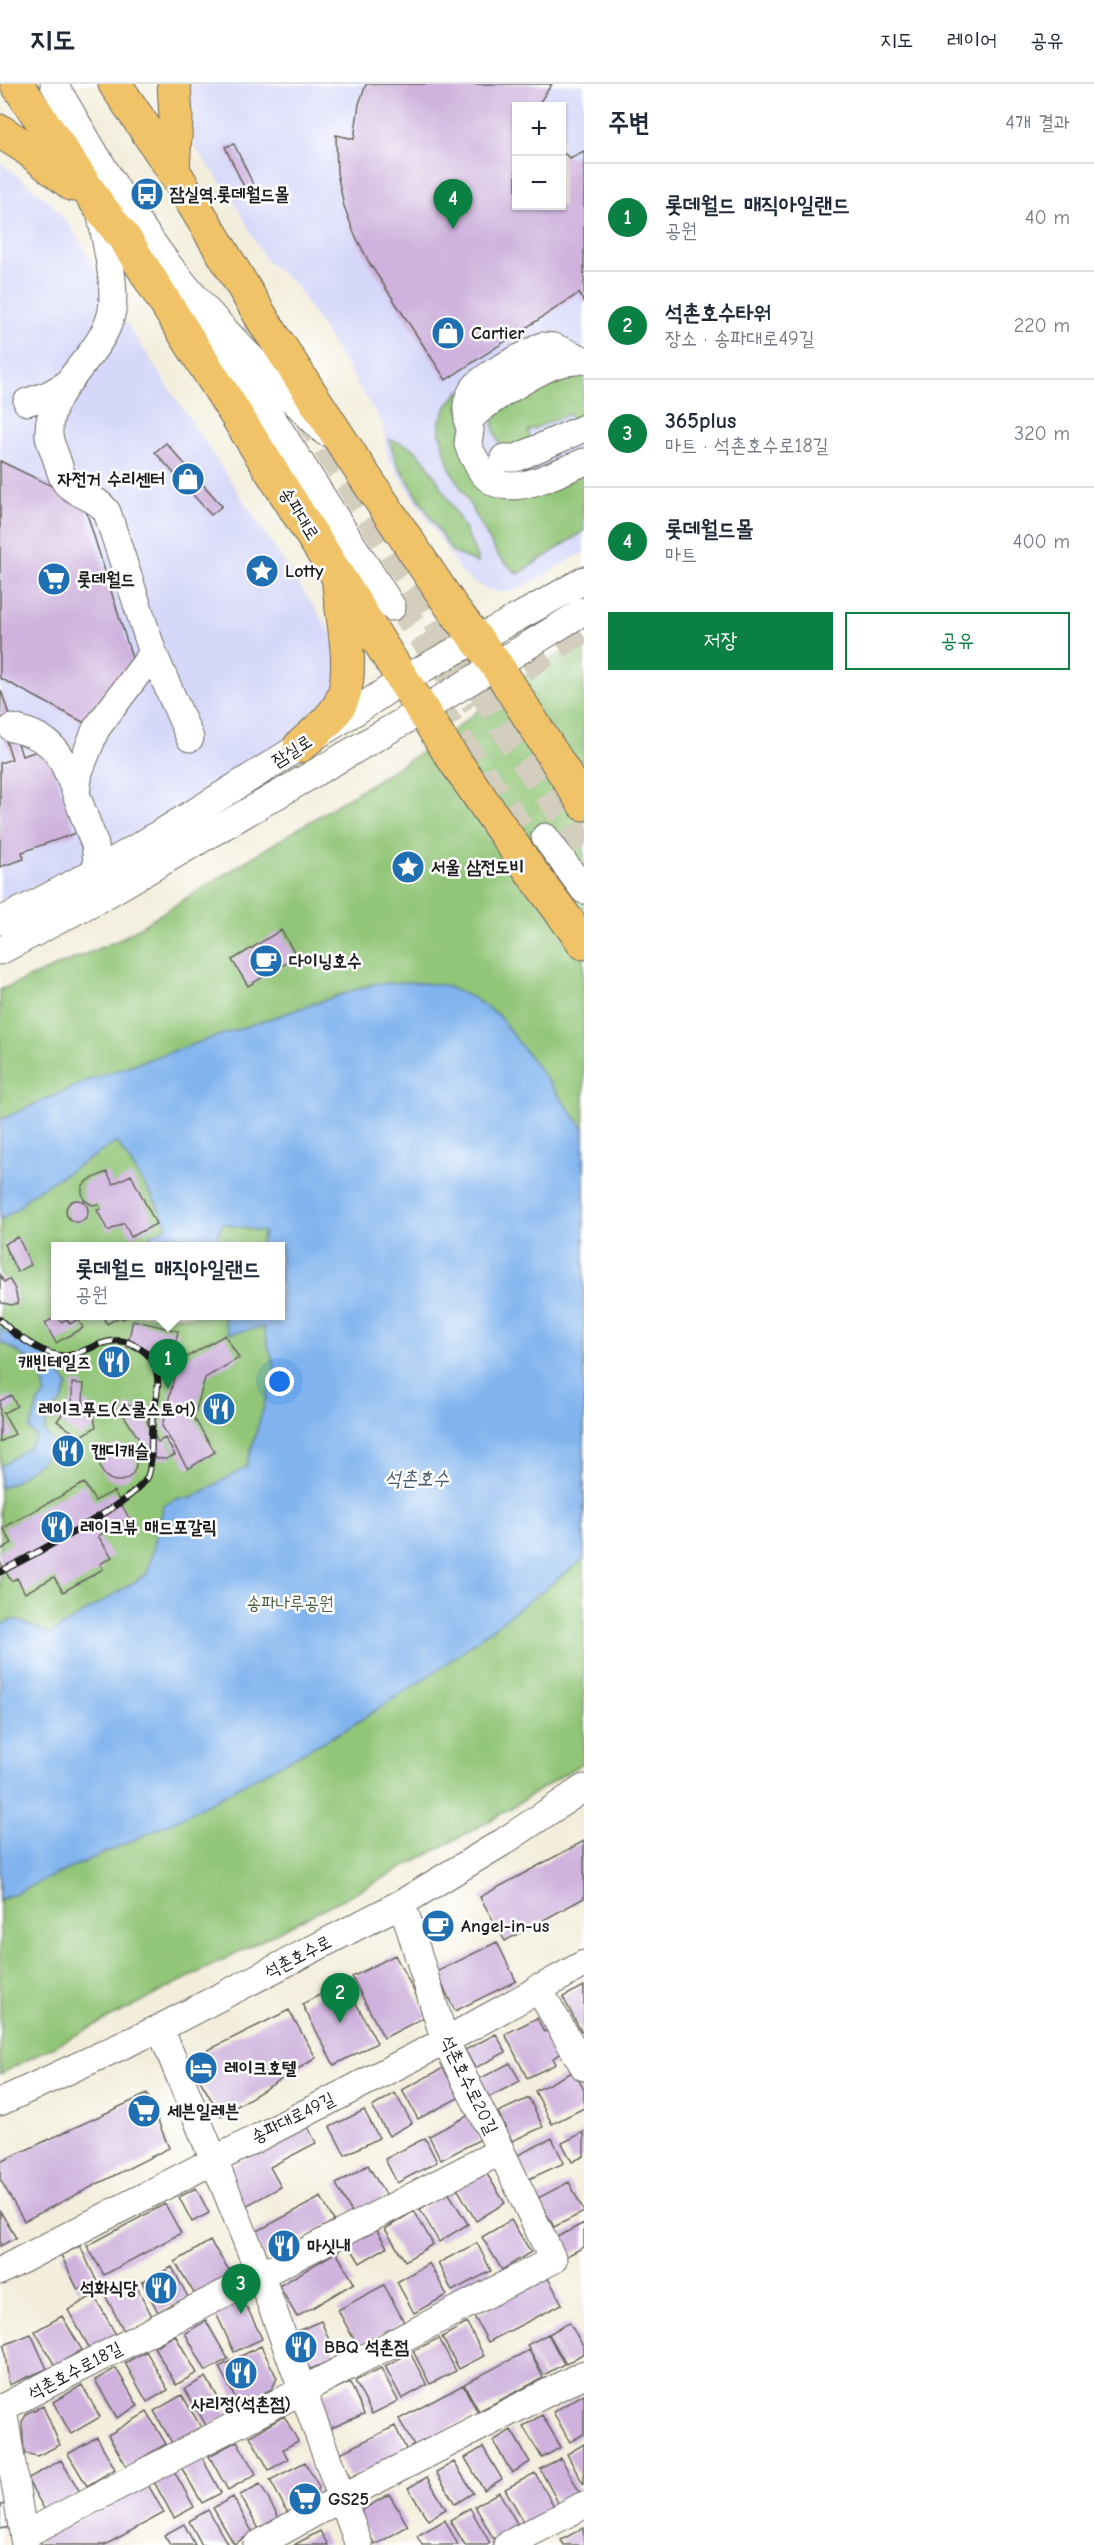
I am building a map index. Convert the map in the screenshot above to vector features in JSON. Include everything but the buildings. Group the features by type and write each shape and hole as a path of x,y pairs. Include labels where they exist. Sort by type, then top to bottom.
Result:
{"main road":[{"name":"송파대로","path":"17,84 99,206 125,238 403,680 530,870 584,943"},
{"path":"115,84 173,170 264,323 451,606 488,653 584,804"},
{"path":"173,170 176,118 174,84"},
{"path":"0,131 25,147 99,206"},
{"path":"300,746 328,719 343,698 347,676 338,577"}],"street":[{"path":"54,84 130,208 173,271 223,329 357,465"},
{"path":"99,206 112,280 112,314 98,344 66,385 50,416 49,437 65,482 100,502 107,512 153,653 190,738"},
{"path":"125,238 269,413 395,605 223,329"},
{"path":"582,446 522,486 503,486 493,482 478,467 468,443 469,428 466,406 468,398 479,382 542,346 554,346 584,360"},
{"path":"27,402 48,395 66,385"},
{"path":"504,458 516,458 582,446"},
{"path":"547,602 556,586 584,567"},
{"name":"잠실로","path":"0,951 102,897 423,710 547,602 584,580"},
{"name":"잠실로","path":"0,921 98,870 403,680 540,637 584,611"},
{"path":"76,794 81,762 96,729 153,653"},
{"path":"4,728 25,731 56,749 62,758 95,845 98,870"},
{"path":"584,871 549,833 584,890"},
{"name":"석촌호수로","path":"0,2102 160,2028 402,1903 503,1842 584,1788"},
{"name":"석촌호수로20길","path":"402,1903 445,2041 553,2260"},
{"name":"송파대로49길","path":"0,2271 445,2041 584,1964"},
{"path":"538,1988 584,2067"},
{"path":"160,2028 260,2274 359,2545"},
{"name":"석촌호수로18길","path":"501,2151 2,2409 25,2540 301,2390 553,2260"},
{"path":"257,2545 341,2498 584,2374"},
{"path":"507,2545 584,2505"}],"shaded area":[{"path":"183,84 584,84 584,552 515,591 488,590 463,575 387,456 383,425 294,283 266,261 232,197 196,149 189,124"},
{"path":"0,162 48,200 73,230 129,327 331,633 342,665 326,715 93,859 0,901"}],"green space":[{"path":"566,371 578,371 584,375 584,423 575,427 569,414 528,431 532,445 501,448 493,424 500,410"},
{"path":"460,390 487,481 584,468 584,531 518,574 498,556 449,466 440,433 440,421 448,405"},
{"path":"389,440 412,448 424,460 462,524 478,563 452,552 397,463"},
{"name":"송파나루공원","path":"584,639 584,1762 493,1819 403,1868 0,2074 0,990 119,940 441,740 514,682"}],"water":[{"name":"석촌호수","path":"409,982 443,985 473,998 498,1015 584,1129 584,1559 435,1672 345,1730 173,1822 0,1900 0,1625 15,1619 50,1634 147,1574 164,1505 178,1498 192,1498 246,1467 275,1368 263,1327 229,1334 224,1321 285,1320 285,1242 261,1242 264,1232 222,1223 215,1242 151,1242 149,1236 167,1227 157,1204 117,1142 30,1195 17,1209 0,1220 0,1120 90,1079 373,984"},
{"path":"0,1327 15,1339 45,1355 68,1385 61,1404 48,1411 44,1432 53,1443 54,1451 14,1482 0,1488 0,1467 29,1447 36,1436 29,1429 38,1403 45,1394 41,1377 30,1362 0,1342"}],"tunnel":[{"path":"210,340 216,330 221,327 236,325 245,328 260,342 281,378"},
{"path":"304,413 448,642 466,663 518,752 584,846"},
{"path":"398,602 444,669 475,704"},
{"path":"489,690 584,629"},
{"path":"436,704 536,851"}],"railway":[{"path":"0,1320 32,1345 62,1356 109,1342 124,1341 142,1349 149,1356 154,1363 158,1379 150,1470 140,1486 80,1528 0,1572"}],"place":[{"name":"잠실역.롯데월드몰","path":"147,194"},
{"name":"롯데월드몰","path":"453,229"},
{"name":"Cartier","path":"448,333"},
{"name":"자전거 수리센터","path":"188,479"},
{"name":"Lotty","path":"262,571"},
{"name":"롯데월드","path":"54,579"},
{"name":"서울 삼전도비","path":"408,867"},
{"name":"다이닝호수","path":"266,961"},
{"name":"캐빈테일즈","path":"114,1362"},
{"name":"롯데월드 매직아일랜드","path":"168,1389"},
{"name":"레이크푸드(스쿨스토어)","path":"219,1409"},
{"name":"캔디캐슬","path":"68,1451"},
{"name":"레이크뷰 매드포갈릭","path":"57,1527"},
{"name":"Angel-in-us","path":"438,1926"},
{"name":"석촌호수타워","path":"340,2023"},
{"name":"레이크호텔","path":"201,2068"},
{"name":"세븐일레븐","path":"144,2111"},
{"name":"마싯내","path":"284,2246"},
{"name":"석화식당","path":"161,2288"},
{"name":"365plus","path":"241,2314"},
{"name":"BBQ 석촌점","path":"301,2347"},
{"name":"사리정(석촌점)","path":"241,2373"},
{"name":"GS25","path":"305,2499"}]}
